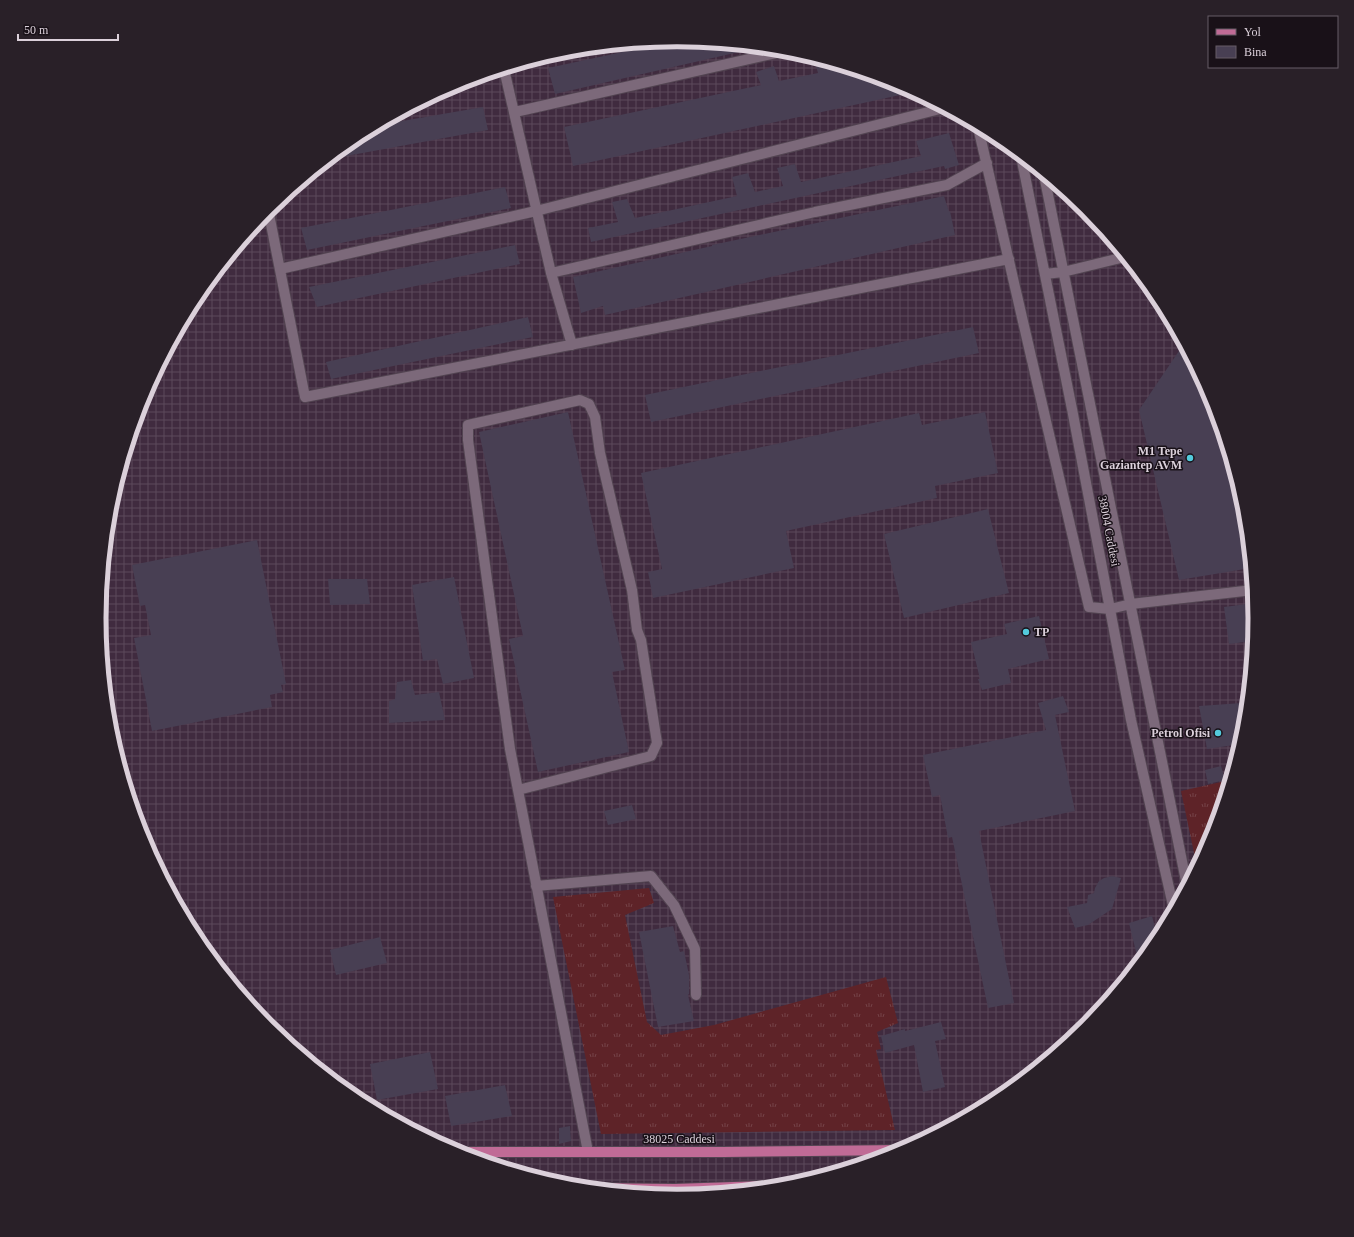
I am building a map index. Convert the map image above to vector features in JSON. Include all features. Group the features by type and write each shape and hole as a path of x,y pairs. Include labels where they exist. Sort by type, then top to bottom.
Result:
{"main road":[{"name":"38025 Caddesi","path":"473,1152 885,1150"},
{"path":"636,1189 733,1187"}],"street":[{"path":"514,112 768,55"},
{"path":"505,73 551,272 572,345"},
{"path":"280,269 536,211 937,110"},
{"path":"980,134 1089,607 1110,609 1131,604 1247,591"},
{"name":"38004 Caddesi","path":"1021,162 1072,409 1131,720 1172,903"},
{"path":"551,272 807,214 947,185 987,163"},
{"name":"38004 Caddesi","path":"1045,182 1186,879"},
{"path":"270,218 305,397 1009,259"},
{"path":"1045,274 1064,272 1120,258"},
{"path":"518,790 651,756 657,743 642,640 637,630 632,590 600,453 595,417 589,404 580,400 468,425 468,440 510,749 588,1152"},
{"path":"536,886 651,876 674,905 695,949 696,995"}],"shaded area":[{"path":"640,48 714,48 752,52 825,66 861,77 930,106 995,143 1025,165 1081,214 1107,242 1152,301 1172,333 1190,366 1218,435 1238,507 1244,544 1248,618 1247,656 1244,693 1238,730 1229,766 1205,837 1190,871 1152,936 1130,966 1107,995 1081,1023 1054,1048 995,1094 963,1113 930,1131 861,1160 825,1171 752,1185 714,1189 640,1189 602,1185 529,1171 493,1160 424,1131 359,1094 329,1072 273,1023 247,995 202,936 182,904 164,871 136,802 116,730 110,693 107,656 107,581 110,544 116,507 125,471 149,400 164,366 202,301 224,271 247,242 273,214 300,189 359,143 391,124 424,106 493,77 529,66 602,52"}],"green space":[{"path":"1224,781 1205,837 1195,859 1181,791"},
{"path":"649,888 654,903 625,915 647,1022 661,1035 714,1025 886,977 898,1023 877,1032 881,1049 876,1050 895,1130 601,1134 553,897"}],"building":[{"path":"641,48 714,48 743,51 555,94 548,68"},
{"path":"815,64 861,77 903,94 573,166 564,127 761,85 756,72 774,66 779,81 818,73"},
{"path":"483,107 488,130 340,157 359,143 394,122"},
{"path":"949,133 959,165 945,169 944,166 591,242 588,228 618,222 612,202 627,199 635,218 737,196 732,177 748,173 755,192 783,186 777,168 795,164 801,182 921,156 916,141"},
{"path":"505,187 511,208 307,250 301,228"},
{"path":"944,196 949,212 950,211 955,235 605,315 603,306 581,313 573,277 712,245"},
{"path":"515,245 520,264 317,307 309,287"},
{"path":"528,317 533,337 331,379 326,362"},
{"path":"973,327 979,353 651,422 645,395"},
{"name":"M1 Tepe Gaziantep AVM","path":"1181,349 1205,400 1229,471 1238,507 1246,569 1179,580 1139,410"},
{"path":"568,412 625,670 612,672 629,752 538,772 509,639 523,636 479,432"},
{"path":"985,412 998,473 935,486 937,498 786,531 794,568 653,598 648,572 662,569 641,473 919,413 922,425"},
{"path":"988,509 1009,593 904,618 884,534"},
{"path":"257,540 286,684 281,685 283,692 270,695 272,707 152,731 134,638 151,635 145,605 140,606 132,565"},
{"path":"454,577 474,678 443,684 437,659 423,661 412,585"},
{"path":"328,579 367,579 370,604 330,605"},
{"path":"1248,604 1247,642 1229,644 1224,607"},
{"path":"1039,616 1049,659 1008,669 1011,683 982,690 978,679 980,679 971,642 1007,634 1004,624"},
{"path":"411,680 415,695 439,692 445,720 389,723 389,701 395,699 397,682"},
{"path":"1063,696 1069,712 1055,715 1075,811 979,831 1014,1003 988,1008 952,837 948,838 940,795 932,797 923,755 1046,730 1038,703"},
{"path":"1242,703 1234,745 1207,749 1199,706"},
{"path":"1221,766 1225,780 1208,784 1205,770"},
{"path":"632,805 636,819 608,825 604,811"},
{"path":"1112,876 1121,878 1112,909 1088,925 1075,928 1067,907 1087,903 1088,895 1094,893 1099,881"},
{"path":"1152,916 1156,930 1137,956 1129,923"},
{"path":"673,926 680,952 684,951 689,975 688,995 694,1021 658,1027 639,932"},
{"path":"380,937 387,963 336,975 330,950"},
{"path":"941,1022 946,1039 935,1041 945,1087 923,1092 914,1045 885,1053 881,1036 905,1029 905,1031"},
{"path":"430,1052 438,1089 377,1100 370,1064"},
{"path":"505,1085 512,1116 451,1126 445,1096"},
{"path":"570,1126 571,1141 559,1144 559,1128"}],"place":[{"name":"M1 Tepe Gaziantep AVM","path":"1190,458"},
{"name":"TP","path":"1026,632"},
{"name":"Petrol Ofisi","path":"1218,733"}]}
